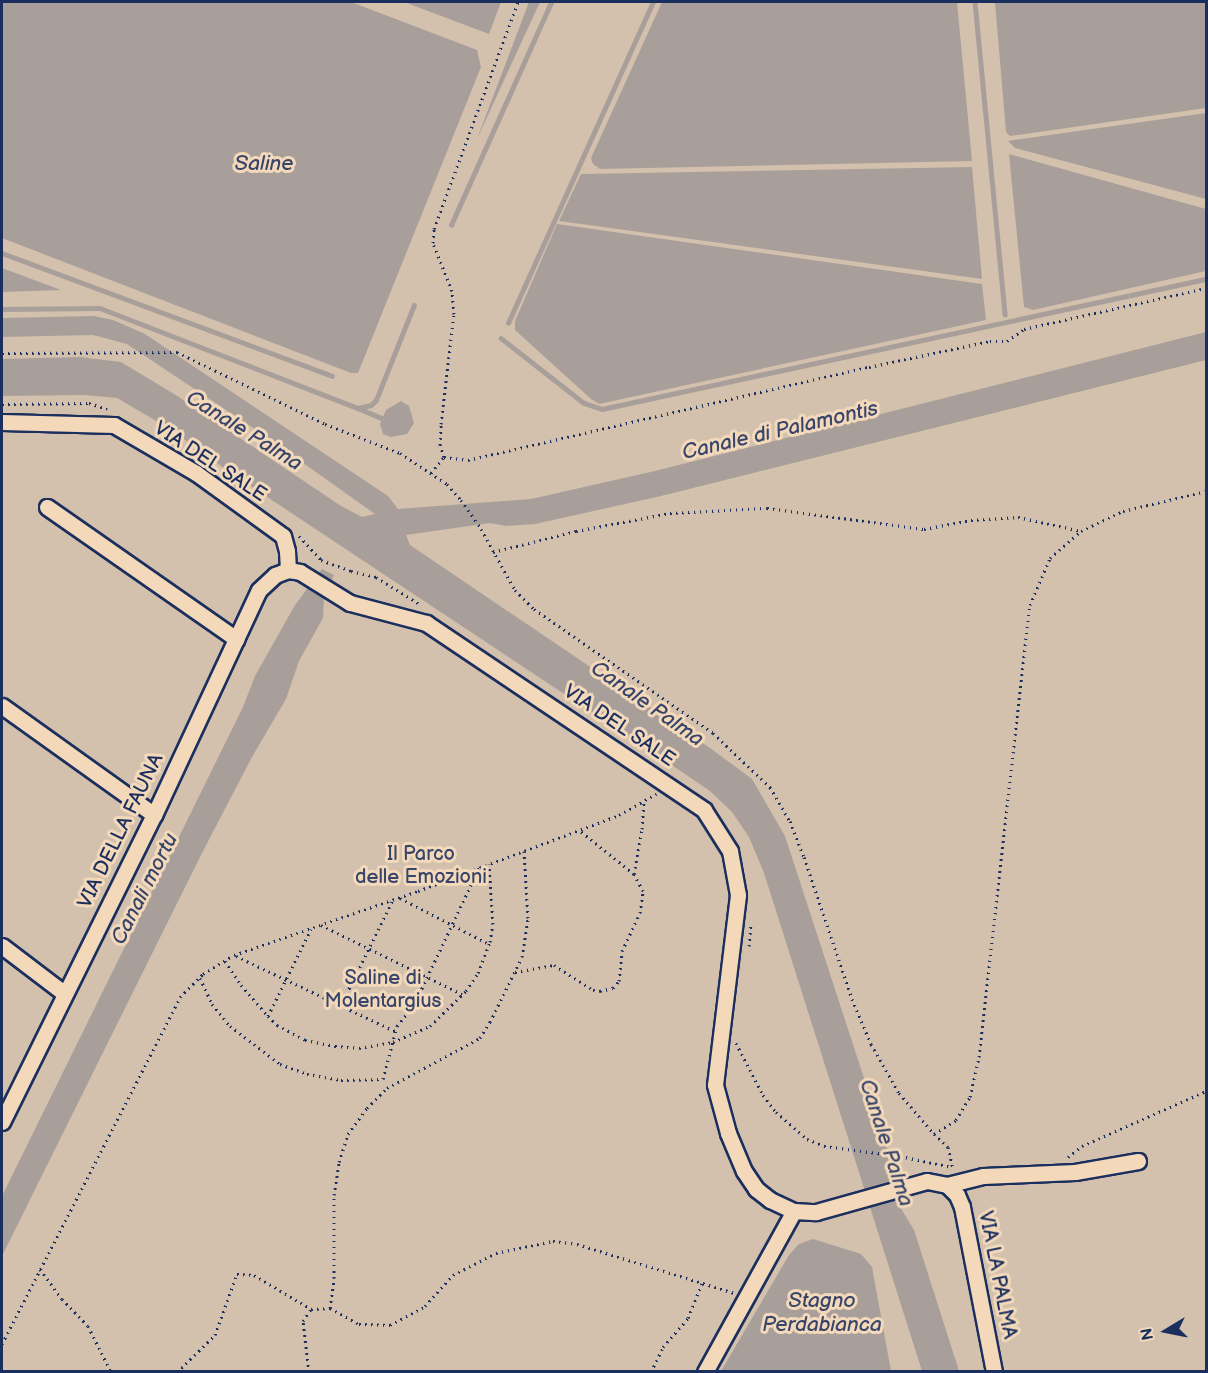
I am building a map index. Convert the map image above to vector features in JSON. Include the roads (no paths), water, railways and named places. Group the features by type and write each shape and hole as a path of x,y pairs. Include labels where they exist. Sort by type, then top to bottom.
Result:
{"street":[{"name":"VIA DEL SALE","path":"2,422 114,425 196,473 283,536 288,570 300,572 333,595 350,603 426,623 704,810 730,851 738,895 716,1085 728,1133 744,1171 756,1189 770,1200 794,1211 816,1212 927,1181 948,1185"},
{"path":"47,507 236,639"},
{"name":"VIA DELLA FAUNA","path":"2,1122 154,814 259,590 275,575 288,570"},
{"path":"2,706 154,814"},
{"path":"2,946 64,993"},
{"path":"948,1185 983,1176 1075,1172 1138,1161"},
{"name":"VIA LA PALMA","path":"948,1185 957,1195 962,1207 994,1371"},
{"path":"705,1371 794,1211"}],"water":[{"name":"Saline","path":"2,2 351,2 477,50 481,67 358,373 351,373 2,238"},
{"path":"404,2 501,2 489,34"},
{"path":"529,2 540,2 477,139"},
{"path":"662,2 957,2 972,161 600,169 593,164 591,158"},
{"path":"995,2 1206,2 1206,108 1010,136 1006,132"},
{"path":"1206,113 1206,199 1015,148 1008,141"},
{"path":"1009,154 1206,209 1206,271 1033,310 1024,307"},
{"path":"972,167 982,279 559,221 581,174"},
{"path":"557,224 982,284 986,320 599,404 515,330 515,321"},
{"path":"2,268 61,290 2,292"},
{"path":"94,316 113,320 145,334 388,496 398,509 531,499 655,471 1206,332 1206,360 661,496 535,524 506,526 490,523 406,535 410,545 710,748 752,779 785,836 892,1164 888,1187 914,1230 959,1371 922,1371 764,873 749,837 732,812 710,791 679,770 228,471 170,429 117,398 84,395 2,396 2,359 80,357 121,362 179,397 341,506 362,517 375,514 268,438 127,344 93,335 2,337 2,318"},
{"path":"401,401 409,406 414,423 407,434 391,437 383,434 380,424 386,410"},
{"path":"322,569 334,575 324,597 323,618 299,661 286,699 252,757 202,853 2,1256 2,1196 243,707 255,676 295,605"},
{"name":"Stagno Perdabianca","path":"813,1239 861,1254 872,1267 891,1371 721,1371 789,1255 799,1244"}],"waterway":[{"path":"451,225 551,2"},
{"path":"508,323 653,2"},
{"path":"975,2 1005,315"},
{"path":"2,253 332,376"},
{"path":"501,338 584,403 602,409 1206,279"},
{"path":"2,309 100,308 358,408 371,405 376,400 414,305"},
{"path":"358,408 382,418"}],"water label":[{"name":"Canale Palma","path":"244,431"},
{"name":"Canale di Palamontis","path":"780,431"},
{"name":"Canale Palma","path":"647,704"},
{"name":"Canali mortu","path":"145,889"},
{"name":"Canale Palma","path":"886,1143"}],"park label":[{"name":"Il Parco delle Emozioni","path":"421,866"},
{"name":"Saline di Molentargius","path":"383,990"}]}
